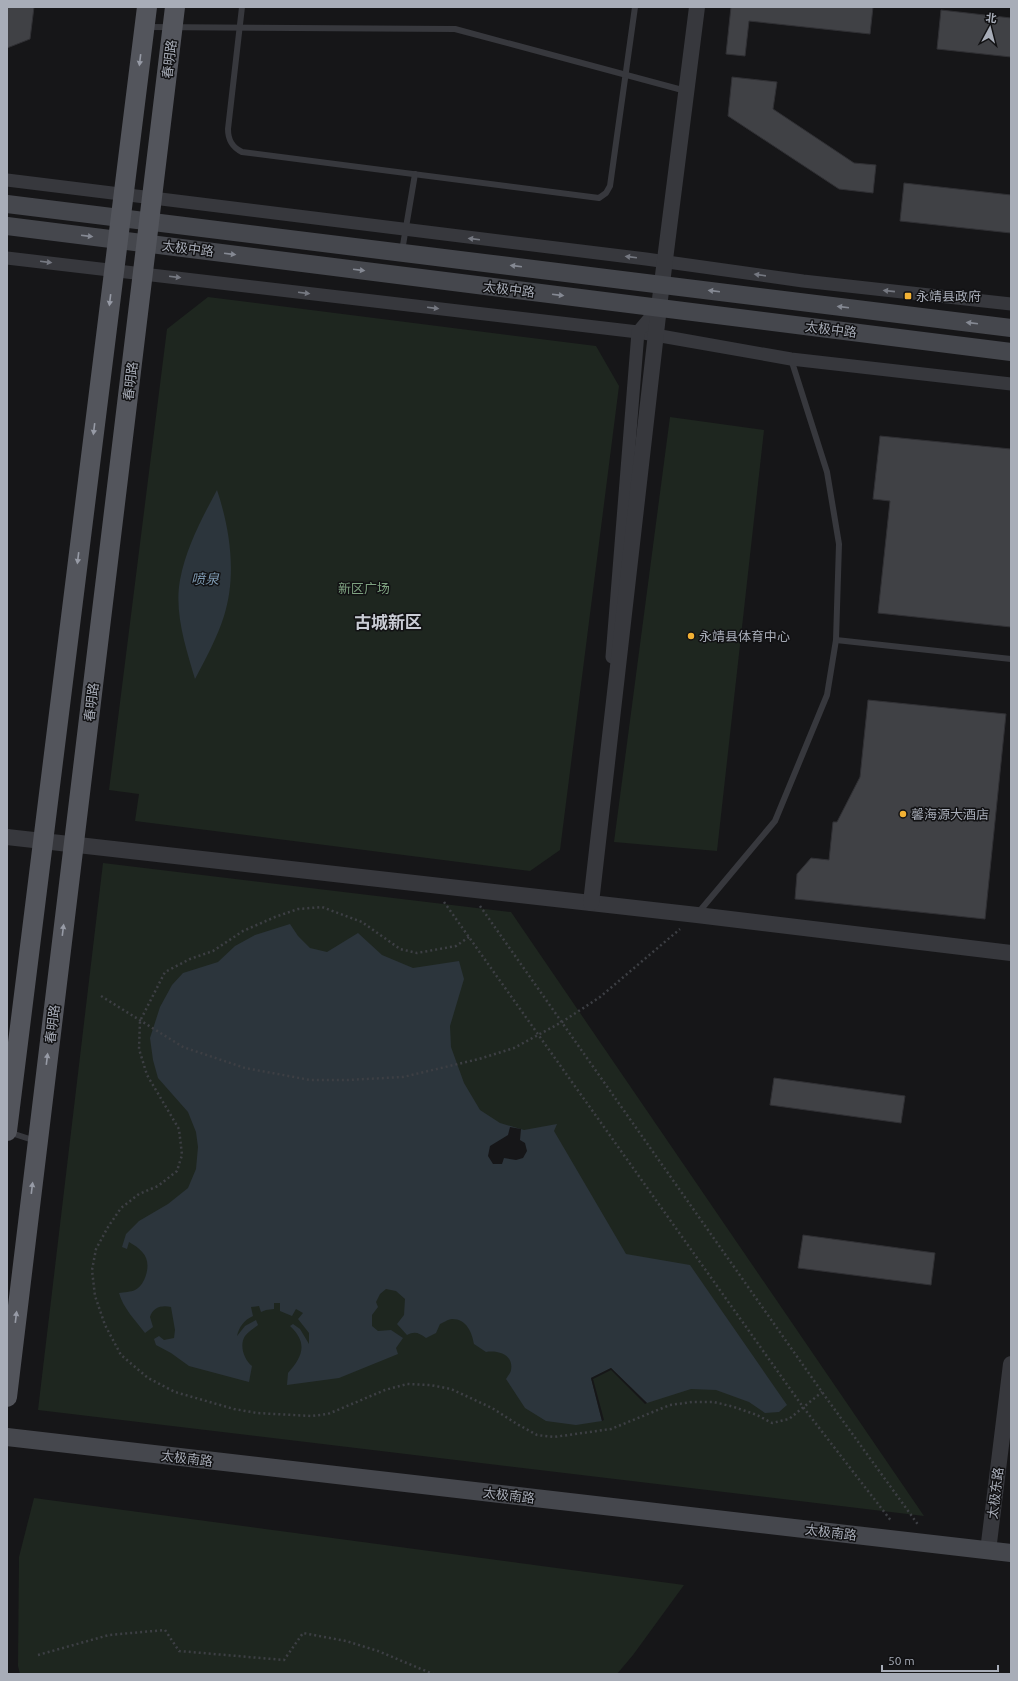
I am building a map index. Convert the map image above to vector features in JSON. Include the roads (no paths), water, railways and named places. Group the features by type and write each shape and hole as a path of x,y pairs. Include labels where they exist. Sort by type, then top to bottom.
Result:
{"main road":[{"path":"7,1131 113,270 147,7"},
{"name":"春明路","path":"7,1398 175,7"},
{"name":"太极中路","path":"7,204 1011,328"},
{"name":"太极中路","path":"7,226 1011,352"},
{"name":"太极南路","path":"7,1437 1011,1553"}],"street":[{"path":"591,903 656,335 697,7"},
{"path":"7,180 665,262 803,281 1011,304"},
{"path":"7,258 638,332 791,359 1011,384"},
{"path":"591,903 638,332 660,307"},
{"path":"7,837 697,915 1011,953"},
{"name":"太极东路","path":"988,1551 1011,1364"}],"lane":[{"path":"242,7 228,129 229,140 242,152 599,198 606,193 610,186 635,7"},
{"path":"144,27 455,29 687,91"},
{"path":"402,252 415,174"},
{"path":"697,915 775,822 827,694 836,640 839,544 827,472 791,359"},
{"path":"836,640 1011,659"},
{"path":"7,1131 37,1141"}],"water":[{"name":"喷泉","path":"217,490 222,505 228,536 231,568 230,584 224,616 211,648 195,679 180,618 180,580 190,545"},
{"path":"290,924 298,936 310,948 327,952 358,933 382,955 413,968 459,961 464,979 450,1026 451,1047 464,1083 480,1110 500,1123 524,1130 557,1124 554,1131 626,1254 690,1265 787,1405 779,1412 765,1413 749,1402 716,1390 691,1389 647,1403 611,1368 591,1378 602,1421 576,1425 546,1421 525,1408 506,1379 510,1373 511,1365 510,1360 504,1354 486,1352 474,1344 468,1327 461,1321 457,1320 450,1319 440,1324 436,1333 426,1338 417,1333 407,1335 397,1324 404,1315 405,1299 396,1291 386,1289 380,1294 376,1302 378,1307 372,1315 372,1326 378,1331 391,1330 403,1338 396,1348 398,1354 339,1378 287,1385 288,1373 297,1361 301,1350 299,1338 290,1326 293,1324 300,1329 309,1344 309,1333 298,1319 303,1313 296,1309 292,1316 280,1311 280,1303 274,1303 274,1309 261,1312 259,1306 251,1307 253,1316 242,1324 239,1330 237,1336 245,1326 256,1320 258,1325 245,1336 242,1344 243,1352 252,1366 249,1382 189,1366 171,1353 156,1345 154,1339 159,1336 164,1340 174,1338 175,1330 171,1307 164,1306 153,1311 150,1317 153,1327 145,1333 127,1309 119,1293 133,1291 141,1286 146,1275 147,1259 142,1251 129,1242 127,1249 122,1247 126,1234 139,1221 168,1204 188,1188 196,1169 198,1147 196,1132 188,1112 158,1078 153,1060 150,1038 160,1007 172,985 183,973 218,962 235,946 255,935"}],"place":[{"name":"永靖县政府","path":"908,296"},
{"name":"永靖县体育中心","path":"691,636"},
{"name":"馨海源大酒店","path":"903,814"}],"district":[{"name":"古城新区","path":"388,622"}],"park label":[{"name":"新区广场","path":"364,588"}]}
